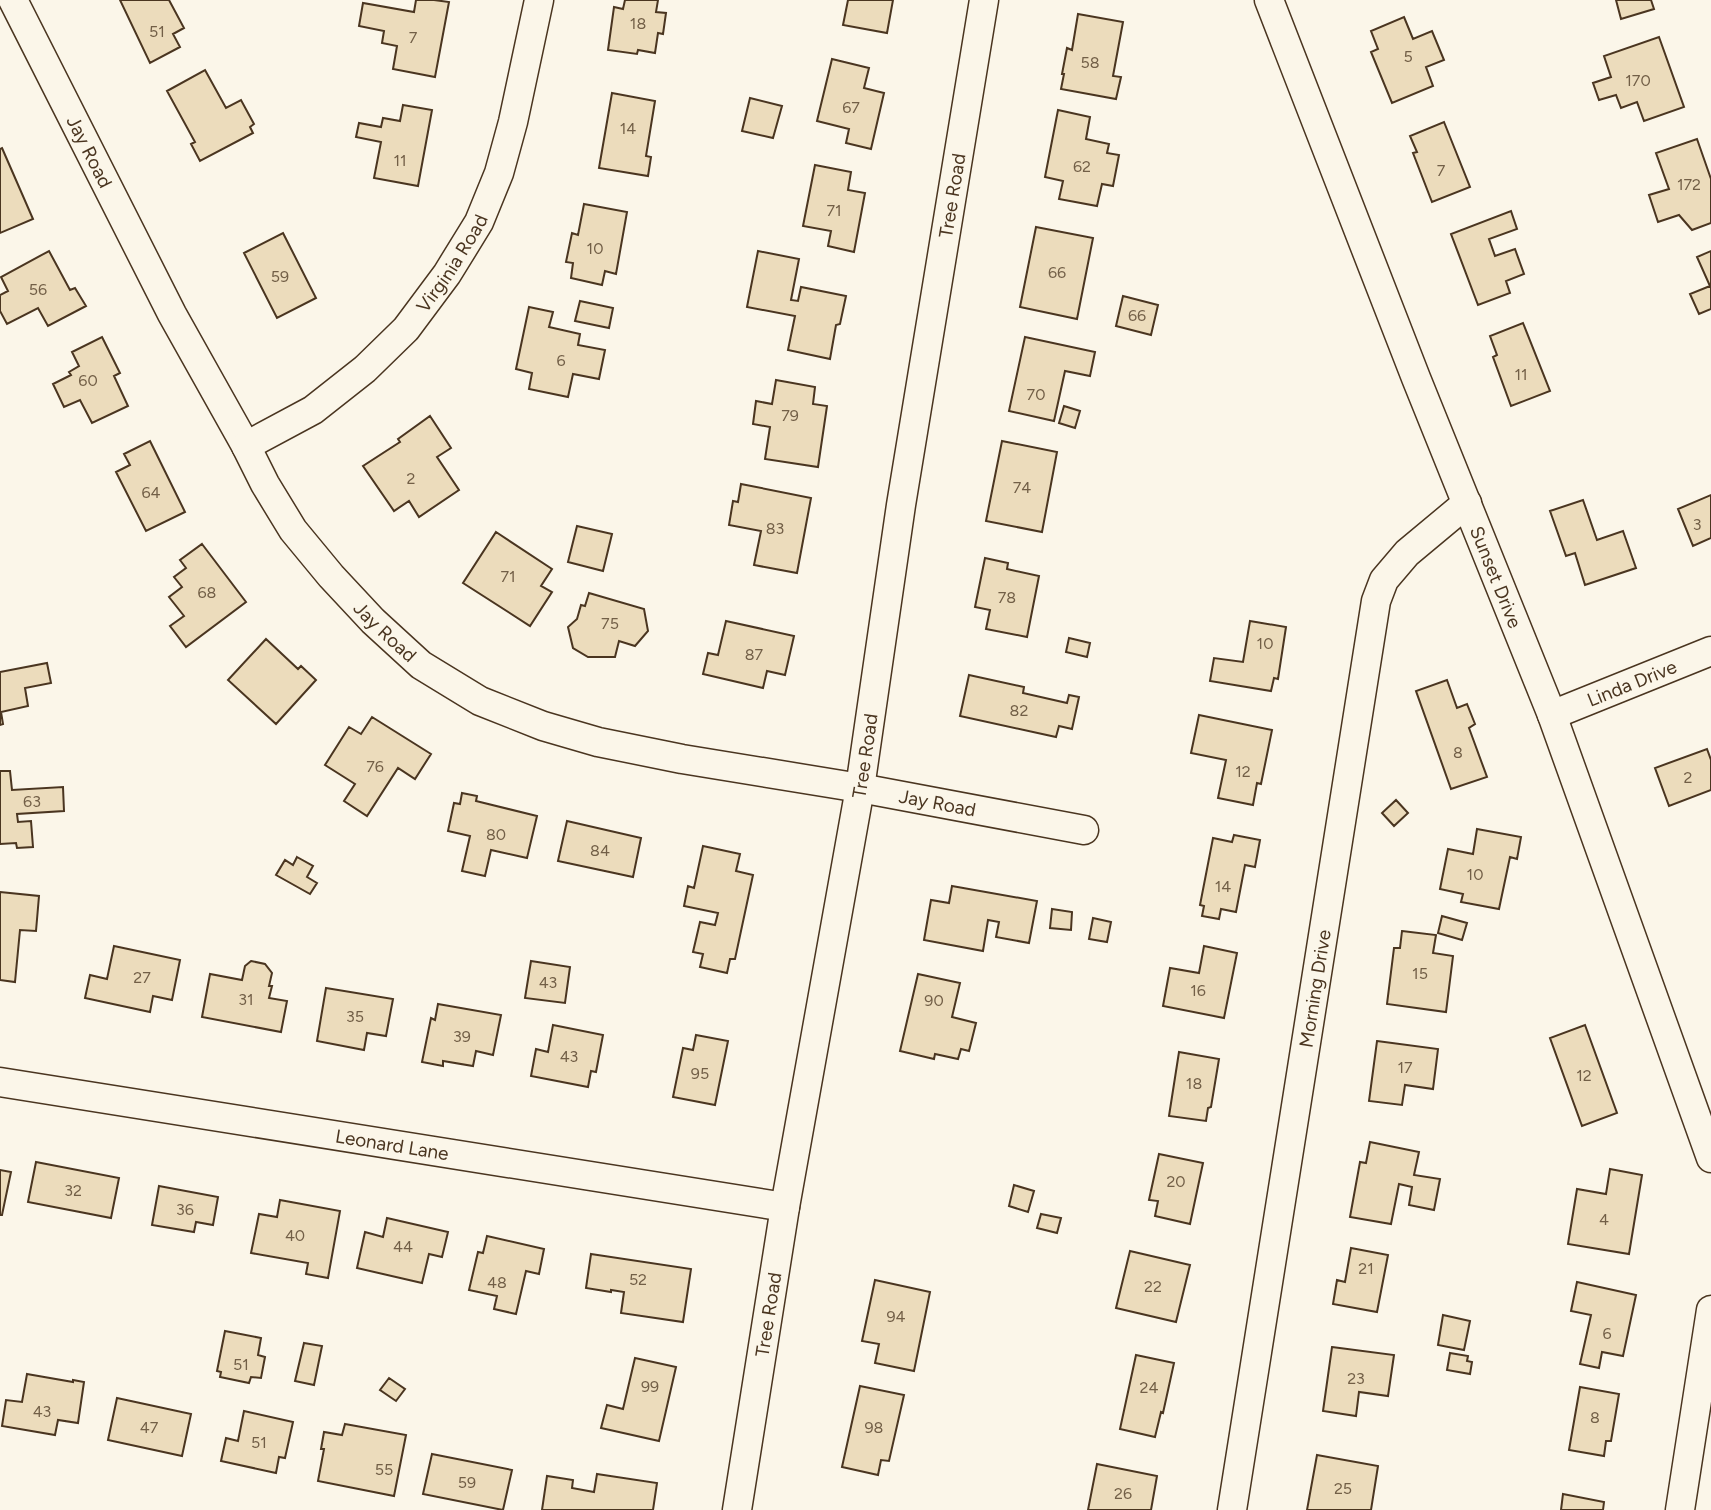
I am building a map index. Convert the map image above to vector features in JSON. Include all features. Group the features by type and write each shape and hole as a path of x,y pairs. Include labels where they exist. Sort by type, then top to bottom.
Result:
{"street":[{"name":"Jay Road","path":"13,0 172,314 293,530 373,621 421,665 480,701 543,726 598,742 1084,830"},
{"name":"Virginia Road","path":"246,446 313,410 365,369 407,329 447,274 479,222 499,173 513,122 539,0"},
{"name":"Tree Road","path":"737,1510 785,1206 860,788 901,505 984,0"},
{"name":"Sunset Drive","path":"1269,0 1552,715 1711,1158"},
{"name":"Morning Drive","path":"1232,1510 1376,601 1384,580 1407,553 1467,503"},
{"name":"Linda Drive","path":"1552,715 1711,652"},
{"name":"Leonard Lane","path":"0,1082 785,1206"},
{"path":"1680,1510 1711,1310"}],"building":[{"path":"120,0 169,0 184,28 173,34 180,47 150,63"},
{"path":"416,0 449,2 435,77 393,69 397,46 382,43 384,31 359,26 363,3 414,12"},
{"path":"625,0 658,0 656,12 666,13 663,34 658,33 655,53 638,50 637,54 608,50 614,7 623,9"},
{"path":"848,0 893,0 887,33 843,25"},
{"path":"1616,0 1651,0 1654,9 1621,19"},
{"path":"1078,14 1123,22 1113,76 1121,77 1116,99 1061,89 1067,48 1072,50"},
{"path":"1404,17 1413,39 1432,31 1444,60 1426,67 1433,86 1392,103 1371,52 1378,49 1371,31"},
{"path":"1659,37 1684,107 1644,121 1637,102 1621,108 1616,95 1599,100 1593,83 1611,77 1604,56"},
{"path":"832,59 869,68 864,88 884,93 871,149 846,143 849,129 817,121"},
{"path":"205,70 226,108 241,100 254,124 250,127 253,133 200,161 191,144 195,142 167,91"},
{"path":"612,93 655,101 646,156 651,157 648,176 599,168"},
{"path":"750,98 782,106 773,138 742,131"},
{"path":"403,105 432,110 418,186 374,178 381,142 356,137 359,123 381,127 383,118 400,121"},
{"path":"1058,110 1090,117 1086,139 1109,144 1107,153 1119,155 1113,186 1102,184 1097,206 1059,199 1063,181 1045,177"},
{"path":"1444,122 1470,187 1432,202 1413,153 1417,152 1410,136"},
{"path":"1697,139 1711,179 1711,223 1692,230 1679,215 1658,222 1649,195 1669,189 1656,153"},
{"path":"2,148 33,219 0,233 0,149"},
{"path":"815,165 851,172 848,190 865,193 854,252 828,246 831,231 803,226"},
{"path":"584,204 627,212 616,274 605,271 602,285 571,278 573,263 566,262 572,233 578,235"},
{"path":"1511,211 1517,229 1489,239 1495,256 1515,249 1524,274 1506,281 1510,293 1478,305 1451,234"},
{"path":"1036,227 1093,238 1077,319 1020,307"},
{"path":"283,233 316,298 277,318 244,253"},
{"path":"49,251 70,290 75,288 86,306 48,326 38,308 7,324 0,311 0,295 8,291 1,277"},
{"path":"758,251 799,259 791,300 798,301 801,287 846,296 840,324 836,325 830,359 788,350 795,316 747,307"},
{"path":"1711,251 1711,309 1699,314 1690,294 1710,286 1697,257"},
{"path":"1123,296 1158,305 1151,335 1116,326"},
{"path":"580,301 613,308 609,328 575,321"},
{"path":"529,307 553,312 549,327 580,334 578,345 605,350 599,379 573,374 568,397 529,389 532,373 516,369"},
{"path":"1523,323 1550,391 1511,406 1493,357 1497,355 1490,336"},
{"path":"102,337 120,373 114,376 128,406 92,423 80,400 64,407 53,384 71,375 69,372 79,366 72,352"},
{"path":"1025,337 1095,352 1090,376 1065,371 1054,421 1009,411"},
{"path":"776,380 815,387 813,404 827,406 818,467 765,459 770,427 753,424 756,401 772,404"},
{"path":"1064,406 1080,411 1075,428 1059,423"},
{"path":"430,416 451,448 437,457 459,490 419,517 409,501 394,511 363,466 400,442 398,439"},
{"path":"150,441 185,512 146,531 116,472 130,465 124,454"},
{"path":"1002,441 1057,452 1042,532 986,521"},
{"path":"741,484 811,498 797,573 754,565 761,531 729,525 733,501 738,502"},
{"path":"1711,495 1711,538 1693,546 1678,509"},
{"path":"1583,500 1597,540 1623,531 1636,568 1585,585 1575,553 1566,556 1550,511"},
{"path":"577,526 612,534 603,571 568,562"},
{"path":"496,532 552,569 541,586 552,592 530,626 463,583"},
{"path":"202,544 246,602 186,647 170,626 184,616 169,597 182,587 174,577 186,568 180,560"},
{"path":"985,558 1008,563 1007,569 1039,576 1027,637 986,629 990,610 975,607"},
{"path":"589,593 644,609 648,631 635,646 619,641 615,657 588,657 573,648 568,627 577,619 581,605 585,606"},
{"path":"726,621 794,636 785,675 767,671 763,688 703,674 708,653 718,655"},
{"path":"1250,621 1286,627 1278,679 1274,678 1271,691 1210,681 1214,658 1243,662"},
{"path":"1069,638 1090,643 1087,657 1066,652"},
{"path":"266,639 298,669 301,666 316,680 276,724 228,680"},
{"path":"47,663 51,683 25,688 28,706 1,712 3,724 0,725 0,672"},
{"path":"969,675 1024,687 1023,693 1067,703 1069,695 1079,697 1072,729 1059,726 1056,737 960,716"},
{"path":"1447,680 1457,708 1467,704 1475,724 1469,728 1487,777 1451,789 1416,691"},
{"path":"1199,715 1272,730 1261,784 1257,783 1253,805 1218,798 1226,760 1191,753"},
{"path":"372,717 431,754 415,779 398,768 367,816 344,801 355,784 325,765 349,727 361,734"},
{"path":"1707,749 1711,760 1711,790 1669,806 1655,768"},
{"path":"0,771 10,771 12,790 63,787 64,811 17,814 18,822 31,821 33,847 17,848 16,843 0,844"},
{"path":"462,793 477,796 476,801 537,816 527,858 491,850 485,876 462,871 470,836 448,831 454,803 460,804"},
{"path":"1396,800 1408,813 1394,826 1382,813"},
{"path":"567,821 641,838 633,877 558,861"},
{"path":"1477,829 1521,837 1517,859 1510,857 1499,909 1461,902 1463,894 1440,889 1448,849 1473,854"},
{"path":"1234,835 1260,840 1255,867 1245,865 1236,912 1221,909 1219,919 1202,916 1204,906 1200,905 1213,838 1232,842"},
{"path":"703,846 740,854 736,871 753,875 735,959 730,959 727,973 700,967 703,954 693,952 700,922 715,925 718,913 684,906 688,886 694,888"},
{"path":"297,857 313,866 307,877 317,883 310,894 276,875 285,860 293,865"},
{"path":"952,886 1037,901 1029,943 996,937 999,922 988,920 983,951 924,940 931,900 949,903"},
{"path":"0,892 39,896 36,931 20,930 15,982 0,980"},
{"path":"1052,909 1072,912 1071,930 1050,928"},
{"path":"1442,916 1467,923 1462,940 1438,933"},
{"path":"1093,918 1111,922 1107,942 1089,939"},
{"path":"1402,931 1436,935 1433,953 1453,956 1446,1012 1387,1004 1394,948 1400,948"},
{"path":"114,946 180,960 172,1000 153,996 150,1012 85,998 90,975 107,979"},
{"path":"1204,946 1237,953 1224,1018 1163,1006 1170,968 1199,973"},
{"path":"251,961 265,964 272,973 269,998 287,1001 281,1032 202,1017 210,974 242,980 245,966"},
{"path":"531,961 570,967 565,1003 525,998"},
{"path":"918,974 960,983 952,1017 976,1023 969,1051 961,1049 958,1059 935,1054 934,1059 900,1051"},
{"path":"326,988 393,999 386,1036 367,1033 364,1050 317,1041"},
{"path":"438,1004 501,1015 493,1055 476,1051 473,1066 443,1061 443,1066 422,1062 431,1018 435,1020"},
{"path":"553,1025 603,1035 596,1072 591,1071 588,1087 531,1076 536,1049 548,1052"},
{"path":"1585,1025 1617,1113 1582,1126 1550,1038"},
{"path":"696,1035 728,1041 715,1105 673,1097 683,1048 693,1050"},
{"path":"1377,1041 1438,1049 1433,1089 1405,1085 1402,1105 1369,1101"},
{"path":"1179,1052 1219,1059 1206,1121 1169,1116"},
{"path":"1370,1142 1419,1152 1414,1175 1440,1179 1434,1210 1409,1205 1412,1187 1399,1184 1391,1224 1350,1217 1360,1162 1366,1163"},
{"path":"1159,1154 1203,1163 1190,1224 1155,1216 1158,1201 1149,1200"},
{"path":"36,1162 119,1178 111,1218 28,1202"},
{"path":"1610,1169 1642,1175 1629,1254 1568,1244 1577,1189 1606,1194"},
{"path":"0,1170 11,1172 2,1215 0,1215"},
{"path":"1014,1185 1034,1191 1028,1212 1009,1206"},
{"path":"159,1186 218,1197 213,1225 196,1222 194,1232 152,1225"},
{"path":"280,1200 340,1211 328,1278 306,1274 308,1263 251,1253 259,1214 277,1217"},
{"path":"1041,1214 1061,1218 1057,1233 1037,1228"},
{"path":"387,1218 448,1232 442,1257 429,1254 422,1283 357,1268 365,1232 383,1237"},
{"path":"487,1236 544,1249 539,1274 526,1271 516,1314 494,1309 497,1296 469,1290 478,1252 483,1253"},
{"path":"1351,1248 1388,1255 1377,1312 1333,1304 1337,1280 1345,1282"},
{"path":"1130,1251 1190,1265 1176,1322 1116,1308"},
{"path":"591,1254 691,1269 683,1322 621,1313 624,1292 586,1288"},
{"path":"875,1280 930,1292 914,1371 875,1363 879,1344 862,1341"},
{"path":"1577,1282 1636,1295 1623,1356 1602,1352 1599,1368 1580,1364 1591,1315 1571,1311"},
{"path":"1443,1315 1470,1321 1464,1350 1438,1345"},
{"path":"225,1331 261,1338 258,1355 265,1357 261,1378 251,1377 249,1383 220,1377 221,1372 217,1371"},
{"path":"304,1343 322,1346 314,1385 295,1381"},
{"path":"1332,1347 1394,1355 1388,1396 1359,1392 1356,1416 1323,1411"},
{"path":"1450,1353 1468,1356 1467,1361 1472,1362 1470,1374 1447,1370"},
{"path":"1136,1355 1174,1363 1155,1437 1120,1429"},
{"path":"635,1358 676,1367 659,1441 601,1428 607,1405 623,1409"},
{"path":"27,1374 84,1382 78,1423 58,1420 55,1435 2,1426 6,1400 22,1402"},
{"path":"389,1378 405,1389 396,1401 380,1390"},
{"path":"860,1386 904,1395 889,1461 881,1460 878,1475 842,1467"},
{"path":"1580,1387 1619,1394 1611,1441 1606,1441 1604,1456 1569,1450"},
{"path":"117,1398 191,1414 182,1456 108,1440"},
{"path":"244,1411 293,1422 285,1458 279,1457 276,1473 221,1461 226,1438 238,1441"},
{"path":"345,1424 406,1435 394,1496 318,1481 324,1432 342,1435"},
{"path":"432,1454 512,1470 503,1510 423,1494"},
{"path":"1317,1455 1378,1466 1371,1510 1307,1510"},
{"path":"1097,1464 1157,1476 1151,1510 1088,1510"},
{"path":"597,1474 657,1483 653,1510 542,1510 547,1476 573,1480 572,1488 594,1492"},
{"path":"1563,1494 1604,1502 1603,1510 1561,1510"}]}
